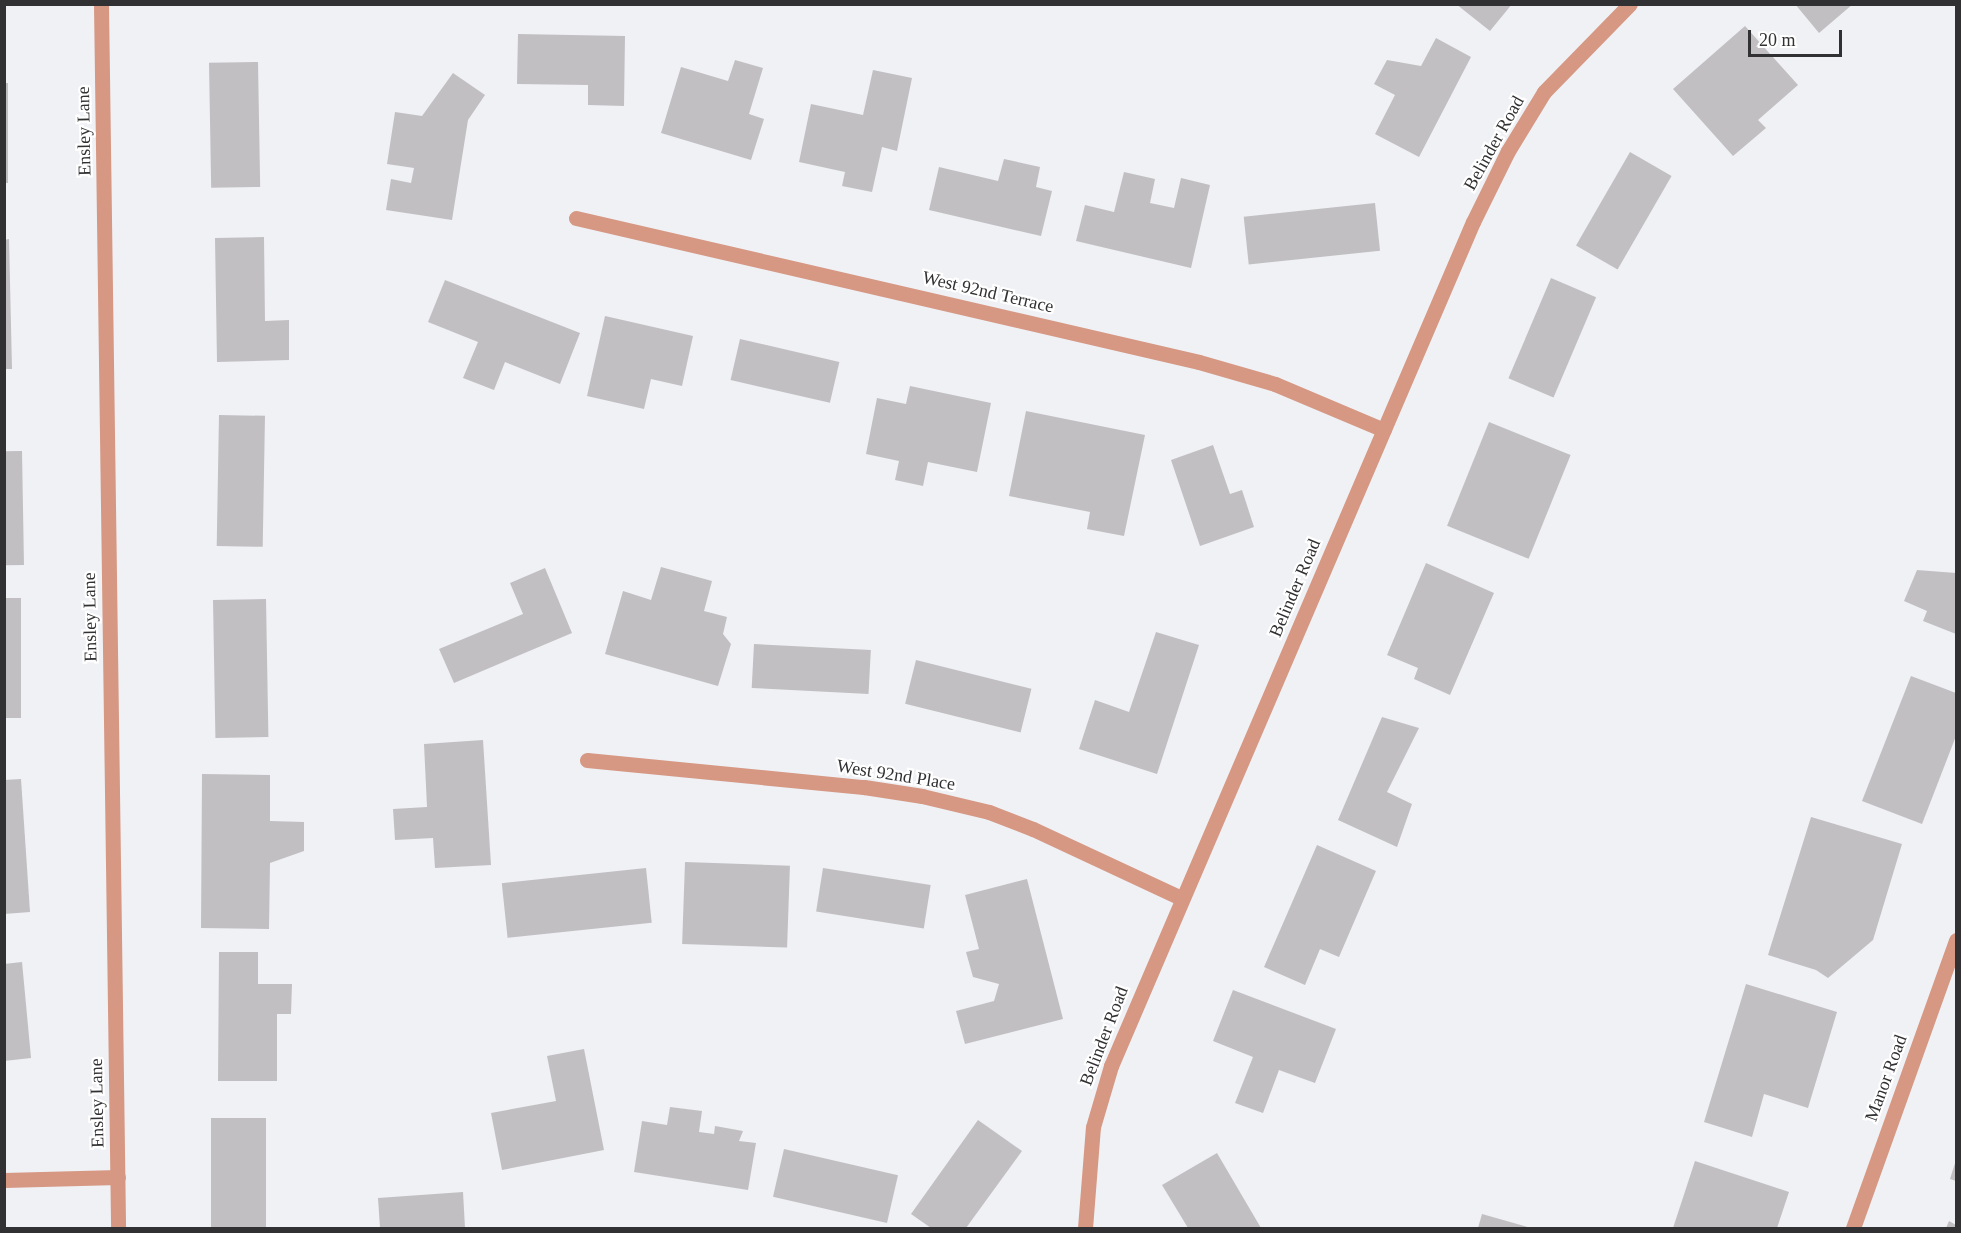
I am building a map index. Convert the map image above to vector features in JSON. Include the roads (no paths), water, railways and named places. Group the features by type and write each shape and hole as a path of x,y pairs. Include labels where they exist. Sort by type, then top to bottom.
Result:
{"street":[{"name":"Ensley Lane","path":"101,4 118,1228"},
{"name":"Belinder Road","path":"1084,1228 1084,1199 1096,1116 1111,1066 1181,898 1384,430 1508,151 1544,93 1630,4"},
{"name":"West 92nd Terrace","path":"576,218 1199,362 1275,384 1384,430"},
{"name":"West 92nd Place","path":"587,760 864,787 921,796 989,812 1181,898"},
{"name":"Manor Road","path":"1853,1228 1956,940"},
{"path":"4,1180 118,1177"}]}
